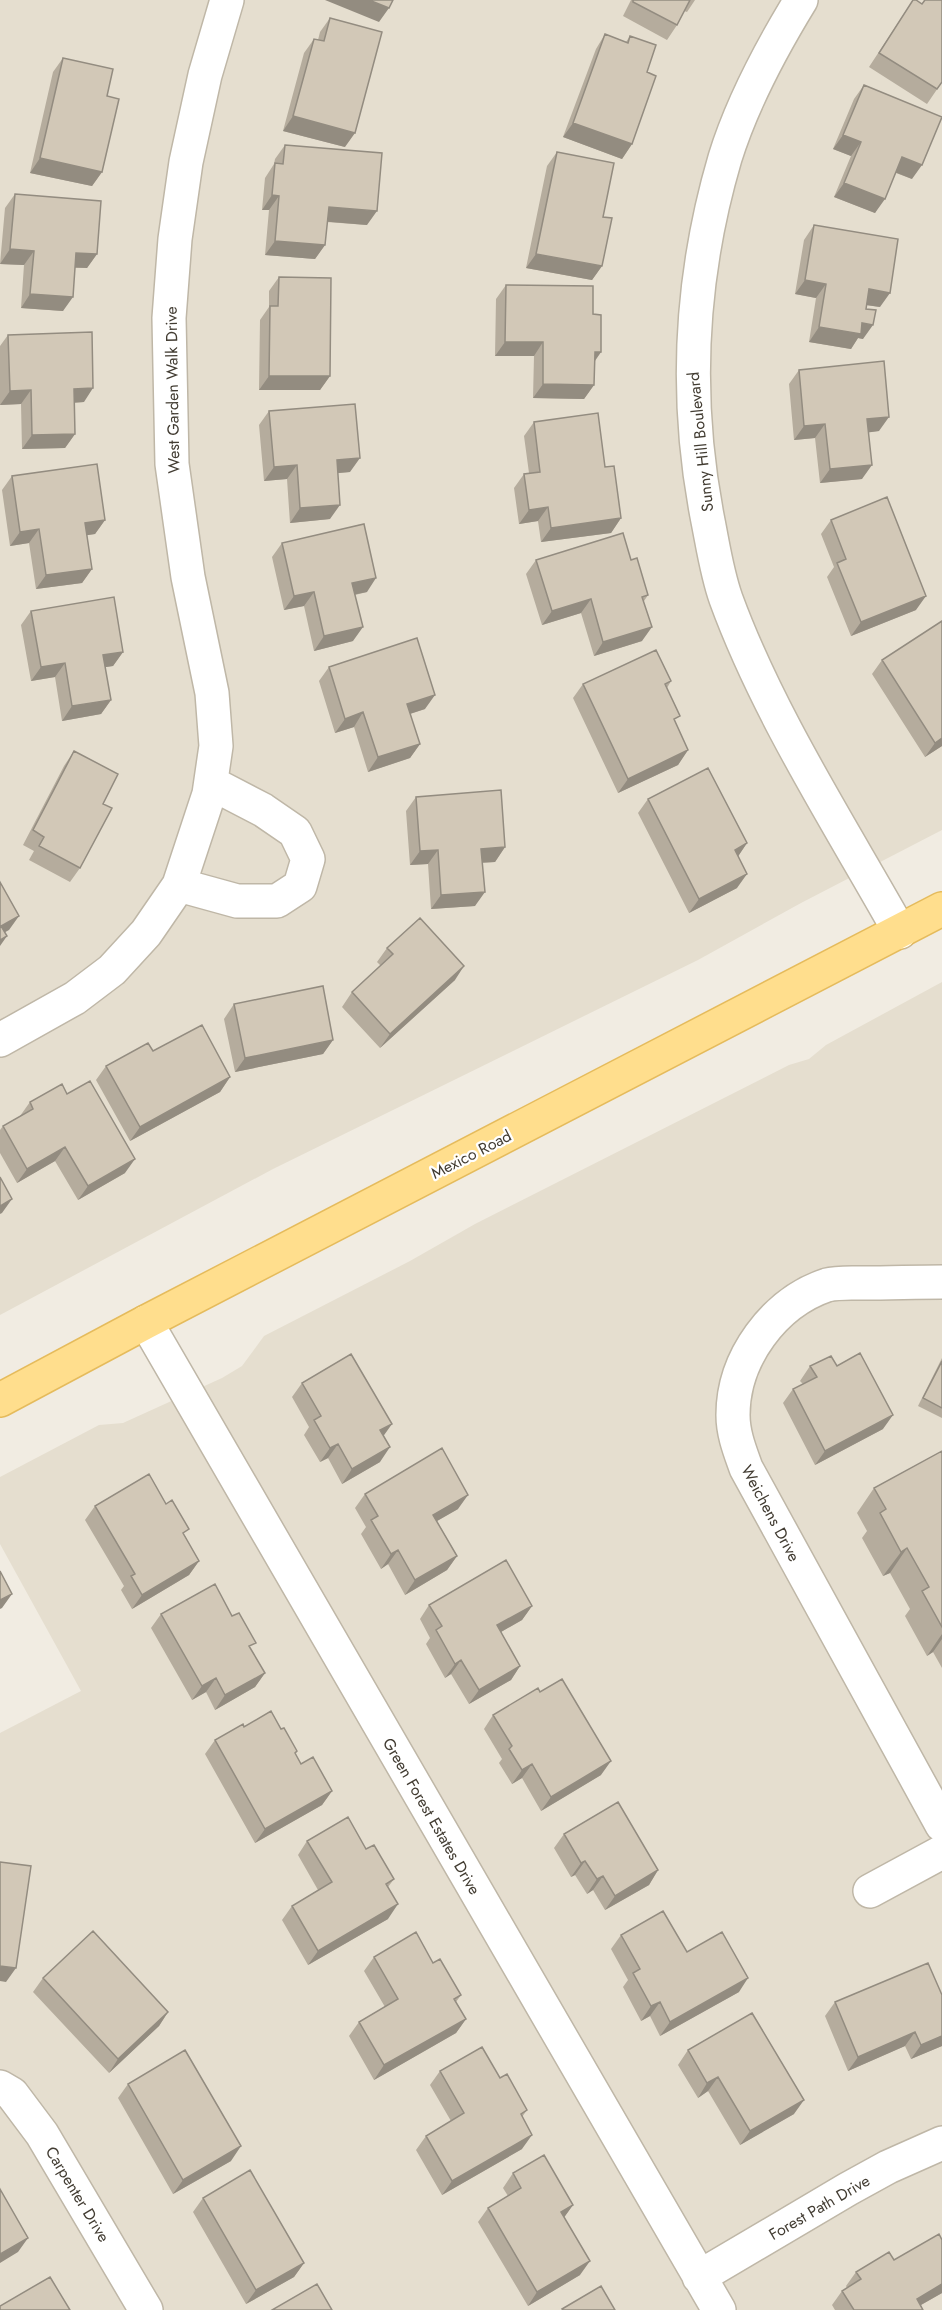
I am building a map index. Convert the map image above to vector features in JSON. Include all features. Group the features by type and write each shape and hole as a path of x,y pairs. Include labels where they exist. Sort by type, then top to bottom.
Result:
{"main road":[{"name":"Mexico Road","path":"0,1400 942,909"}],"street":[{"name":"West Garden Walk Drive","path":"0,1040 75,998 112,970 146,933 179,885 209,794 216,746 212,693 188,577 172,464 169,318 175,239 186,162 205,75 227,0"},
{"name":"Sunny Hill Boulevard","path":"801,0 780,35 748,100 726,156 710,216 697,306 692,368 701,487 712,545 726,597 753,665 796,747 900,932"},
{"path":"179,885 237,901 277,901 300,886 308,859 295,832 263,810 211,783"},
{"name":"Weichens Drive","path":"942,1282 829,1285 794,1302 762,1332 746,1360 736,1385 733,1414 736,1439 746,1468 942,1825"},
{"name":"Green Forest Estates Drive","path":"146,1322 719,2310"},
{"path":"870,1891 942,1852"},
{"name":"Carpenter Drive","path":"0,2088 12,2094 42,2134 146,2310"},
{"name":"Forest Path Drive","path":"699,2277 848,2189 888,2167 942,2143"}],"shaded area":[{"path":"0,0 942,0 942,830 801,903 698,960 273,1169 0,1315"},
{"path":"942,982 942,2310 0,2310 0,1733 81,1691 0,1544 0,1477 99,1425 123,1423 222,1378 242,1366 264,1336 410,1261 475,1224 789,1065 809,1059 826,1045"}],"building":[{"path":"369,0 393,0 389,8"},
{"path":"633,0 690,0 677,25"},
{"path":"913,0 922,4 925,0 942,0 942,82 937,89 879,53"},
{"path":"330,18 382,32 355,133 293,116 314,39 324,41"},
{"path":"605,34 628,43 630,36 656,45 647,72 656,76 632,144 573,123"},
{"path":"63,58 113,69 107,96 119,99 102,172 40,158"},
{"path":"864,85 942,117 922,165 902,157 885,199 844,183 861,142 843,135"},
{"path":"285,145 382,153 377,211 329,207 325,245 275,241 279,196 272,195 275,163 283,164"},
{"path":"557,152 614,163 603,217 612,218 602,266 536,254"},
{"path":"15,194 101,201 97,254 76,253 73,297 30,294 34,251 10,249"},
{"path":"814,225 898,239 890,293 869,289 866,309 876,310 873,325 862,323 861,334 819,327 826,284 805,280"},
{"path":"279,277 331,278 330,376 269,376 270,306 278,306"},
{"path":"506,285 593,286 593,314 601,315 601,352 595,352 594,385 543,384 543,342 505,342"},
{"path":"92,332 93,388 74,389 75,434 32,435 31,390 10,391 8,335"},
{"path":"884,361 889,417 867,419 872,465 830,469 825,424 804,426 799,370"},
{"path":"355,404 360,458 337,460 340,505 300,508 297,465 274,467 269,411"},
{"path":"598,413 605,467 614,466 621,518 551,528 548,507 529,510 524,474 540,472 534,422"},
{"path":"97,464 105,520 85,523 92,569 46,575 39,529 20,532 12,476"},
{"path":"887,497 926,596 861,622 837,563 846,559 831,520"},
{"path":"364,524 376,578 352,583 363,627 324,636 314,592 294,596 282,543"},
{"path":"623,533 631,560 637,558 648,595 642,597 652,627 603,642 591,599 552,611 536,560"},
{"path":"114,597 123,652 103,655 111,700 72,706 65,663 41,667 31,611"},
{"path":"942,621 942,738 935,743 882,660"},
{"path":"417,638 435,695 407,704 420,744 378,757 363,712 345,719 329,667"},
{"path":"656,650 671,681 665,684 680,716 674,719 688,750 628,779 583,684"},
{"path":"74,751 118,774 103,804 112,808 80,868 39,846 44,837 33,830"},
{"path":"708,768 747,843 735,850 747,874 699,899 648,799"},
{"path":"501,790 505,847 481,849 485,892 441,895 438,850 420,851 416,797"},
{"path":"0,882 19,916 1,926 7,936 0,940"},
{"path":"420,918 464,966 390,1034 352,992 393,954 387,948"},
{"path":"323,986 333,1040 245,1058 234,1004"},
{"path":"202,1025 230,1077 140,1127 106,1066 148,1043 153,1051"},
{"path":"90,1081 135,1159 88,1186 65,1147 27,1169 3,1126 33,1109 30,1102 62,1084 67,1094"},
{"path":"0,1177 12,1199 0,1206"},
{"path":"860,1353 893,1415 825,1451 793,1389 817,1377 810,1366 831,1356 837,1366"},
{"path":"351,1354 392,1424 380,1430 390,1447 352,1469 338,1444 330,1448 314,1420 321,1416 302,1383"},
{"path":"942,1361 942,1408 923,1398"},
{"path":"442,1448 468,1495 433,1515 457,1556 415,1580 398,1550 391,1554 371,1520 378,1516 365,1494"},
{"path":"942,1451 942,1627 922,1591 929,1587 907,1548 901,1552 880,1513 886,1509 874,1488"},
{"path":"149,1474 166,1504 172,1500 189,1529 183,1533 199,1561 142,1595 131,1576 135,1574 95,1506"},
{"path":"506,1560 532,1606 497,1625 520,1666 479,1690 461,1660 455,1664 436,1630 442,1626 429,1605"},
{"path":"0,1571 12,1594 0,1600"},
{"path":"215,1584 232,1616 239,1613 256,1643 249,1646 265,1673 225,1695 216,1678 202,1686 161,1614"},
{"path":"562,1679 611,1761 551,1797 532,1764 522,1770 509,1749 512,1746 493,1715 538,1688 540,1692"},
{"path":"271,1711 281,1729 284,1728 297,1751 295,1753 301,1764 313,1757 332,1791 265,1829 215,1740"},
{"path":"618,1802 658,1870 615,1896 603,1876 597,1879 585,1861 581,1863 564,1834"},
{"path":"348,1817 366,1849 374,1845 394,1879 386,1884 398,1904 318,1951 292,1906 332,1882 307,1841"},
{"path":"0,1862 31,1866 16,1968 0,1966"},
{"path":"663,1911 687,1952 722,1932 748,1978 670,2022 660,2002 651,2006 633,1973 640,1969 621,1935"},
{"path":"93,1931 168,2012 118,2059 43,1978"},
{"path":"416,1932 433,1963 440,1959 461,1995 454,1999 466,2019 384,2065 359,2022 398,1999 374,1957"},
{"path":"928,1963 942,1995 942,2036 921,2045 915,2032 858,2057 835,2002"},
{"path":"752,2013 804,2100 750,2131 718,2077 707,2083 688,2050"},
{"path":"482,2047 500,2078 507,2074 527,2110 521,2114 532,2135 452,2181 426,2136 464,2113 440,2071"},
{"path":"185,2050 241,2146 183,2180 128,2084"},
{"path":"544,2155 573,2205 561,2212 590,2261 537,2292 488,2208 521,2188 513,2173"},
{"path":"250,2170 304,2263 256,2290 203,2198"},
{"path":"0,2189 28,2238 0,2254"},
{"path":"939,2234 942,2240 942,2284 917,2299 923,2310 854,2310 842,2291 861,2279 856,2272 889,2252 894,2260"},
{"path":"50,2277 70,2310 0,2310 0,2306"},
{"path":"317,2284 332,2310 272,2310"},
{"path":"601,2286 615,2310 562,2309"}]}
